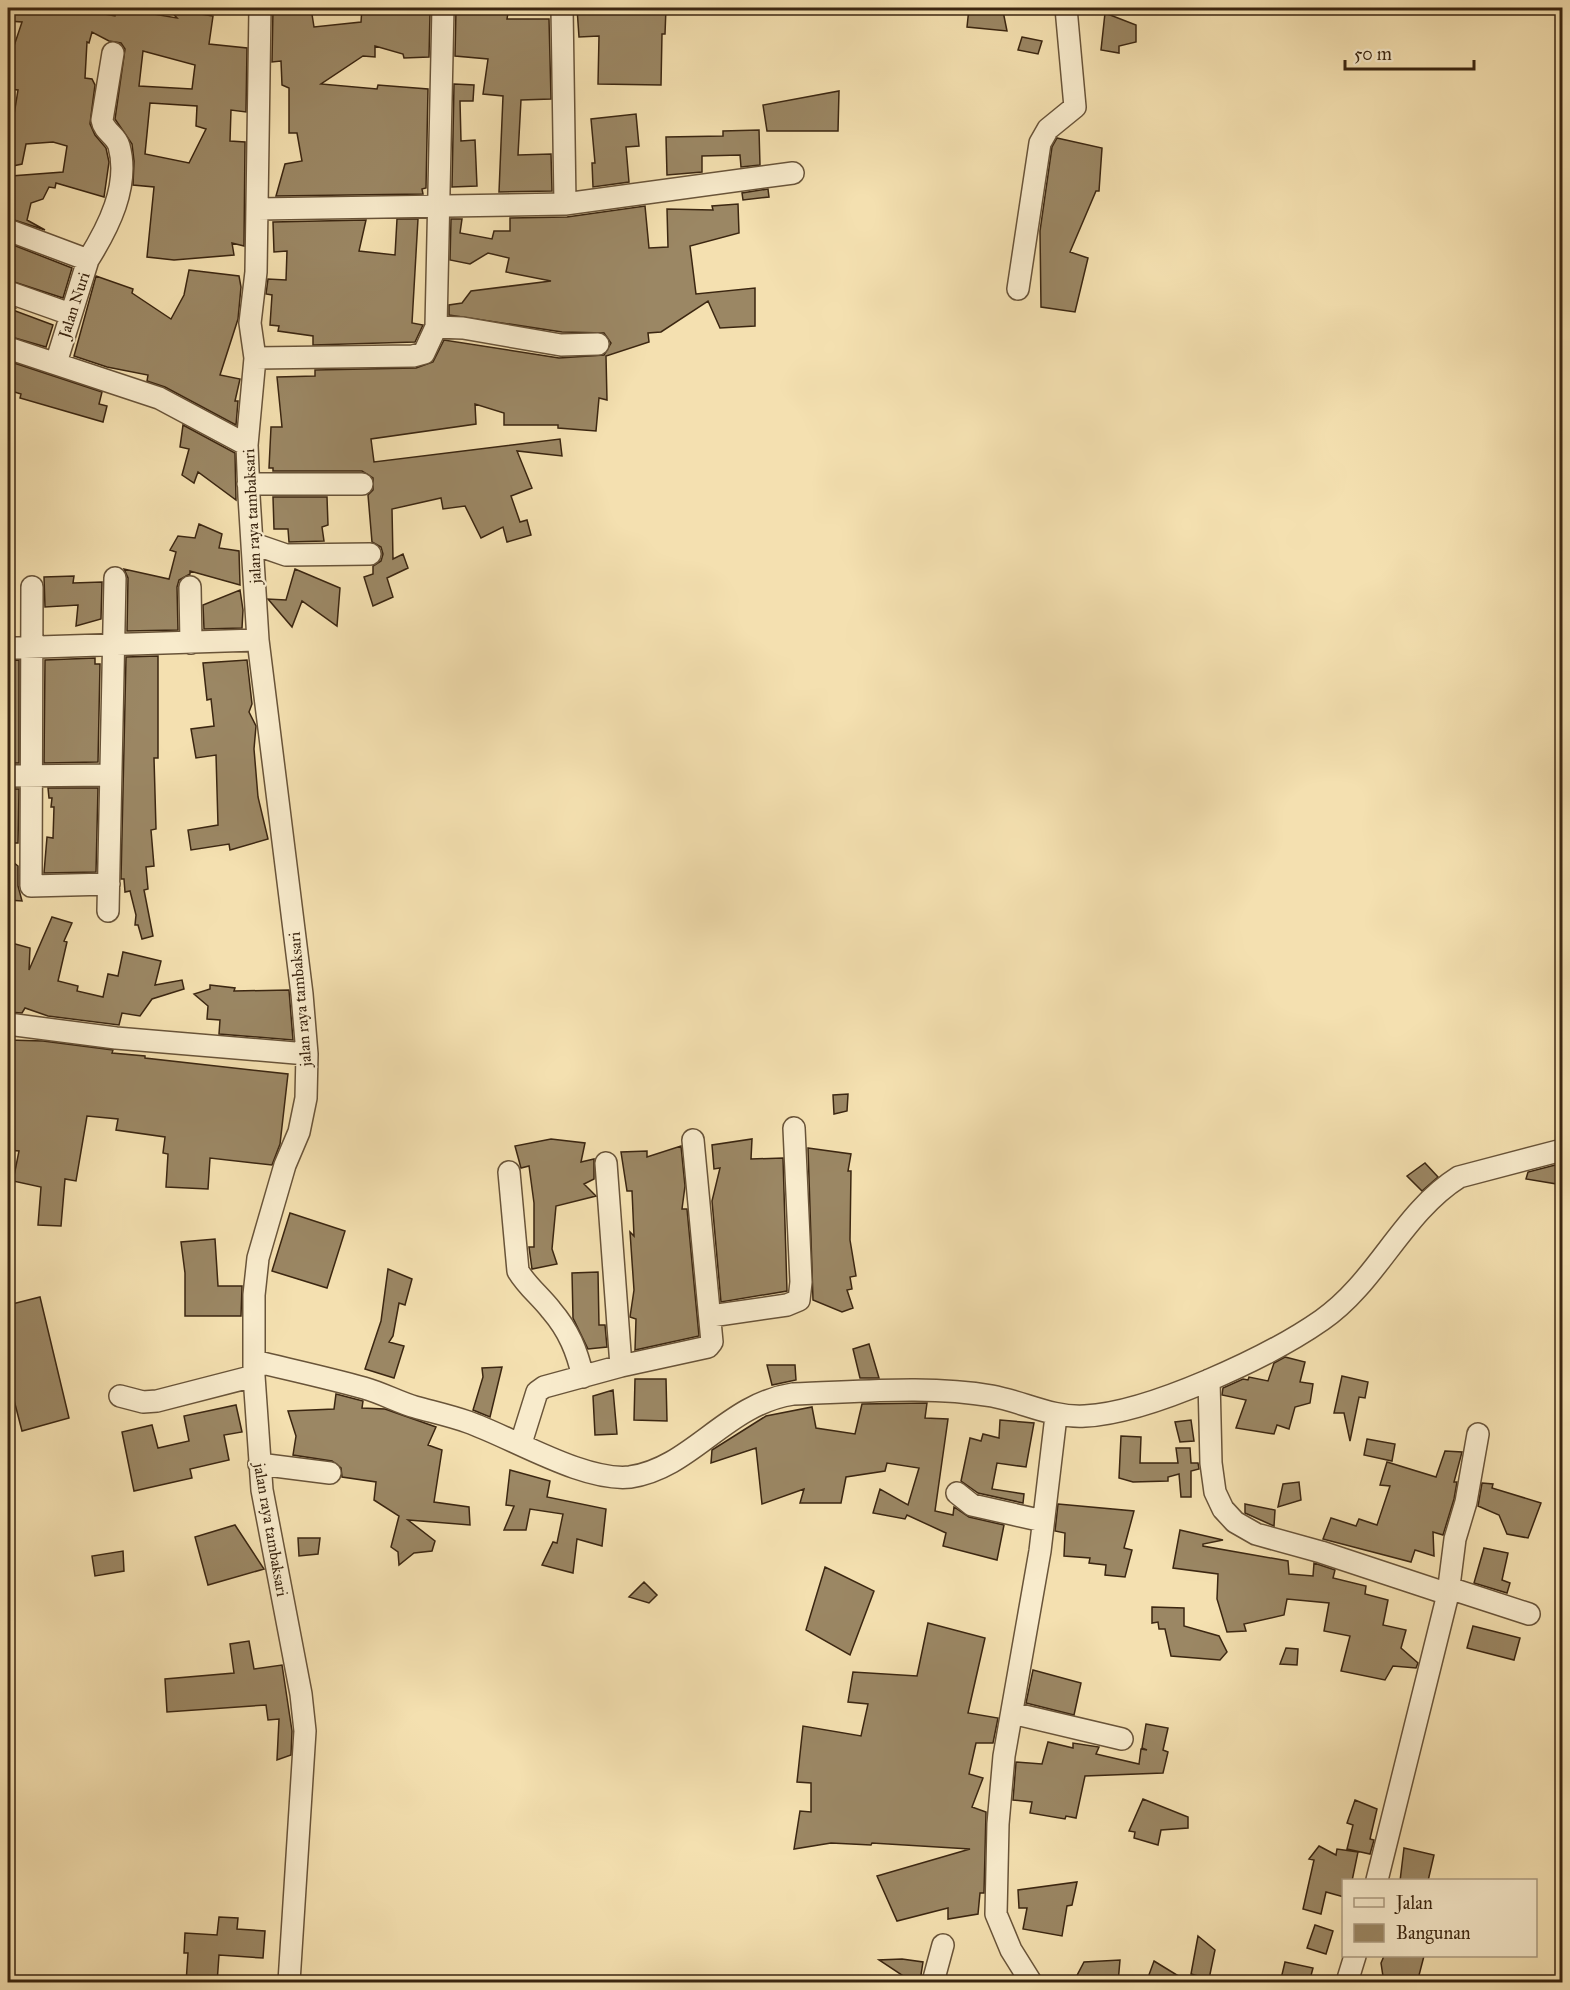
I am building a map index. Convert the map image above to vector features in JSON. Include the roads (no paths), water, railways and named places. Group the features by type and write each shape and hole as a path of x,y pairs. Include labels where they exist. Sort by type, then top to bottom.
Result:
{"street":[{"name":"jalan raya tambaksari","path":"260,8 258,209 256,272 250,323 255,358 247,445 248,484 254,544 258,640 302,994 307,1054 306,1098 299,1132 285,1165 258,1258 254,1296 254,1368 259,1464 301,1694 305,1731 290,1983"},
{"path":"255,358 413,356 424,353 436,327 441,207 443,8"},
{"path":"562,8 566,204"},
{"path":"1018,289 1040,143 1048,129 1075,108 1066,8"},
{"path":"88,260 114,213 120,185 119,146 116,138 104,127 102,120 113,53"},
{"path":"258,209 566,204 793,173"},
{"name":"Jalan Nuri","path":"8,230 88,260 56,363"},
{"path":"8,292 70,314"},
{"path":"436,327 464,328 561,345 598,344"},
{"path":"8,348 159,398 247,445"},
{"path":"248,484 362,484"},
{"path":"254,544 286,555 370,554"},
{"path":"108,911 115,578"},
{"path":"32,587 31,886 109,884"},
{"path":"189,587 190,642"},
{"path":"8,648 258,640"},
{"path":"8,776 110,775"},
{"path":"8,1024 150,1041 307,1054"},
{"path":"711,1316 787,1305 799,1300 801,1282 794,1128"},
{"path":"521,1443 537,1392 544,1387 621,1366 708,1347 712,1342 693,1140"},
{"path":"120,1396 144,1402 157,1401 254,1368 367,1389 396,1401 466,1421 521,1443 576,1469 605,1477 646,1474 670,1464 752,1406 773,1397 929,1391 992,1396 1056,1416 1107,1414 1209,1380 1284,1342 1341,1306 1408,1226 1446,1185 1473,1172 1563,1150"},
{"path":"606,1163 621,1366"},
{"path":"509,1172 518,1271 525,1283 568,1332 577,1350 583,1377"},
{"path":"1209,1380 1211,1463 1215,1492 1222,1509 1235,1522 1256,1534 1529,1614"},
{"path":"1031,1983 1011,1950 996,1914 998,1824 1012,1713 1040,1551 1056,1416"},
{"path":"1377,1879 1449,1591 1455,1539 1466,1502 1478,1434"},
{"path":"259,1464 330,1473"},
{"path":"957,1493 964,1501 981,1508 1043,1521"},
{"path":"1012,1713 1122,1739"},
{"path":"933,1983 944,1945"},
{"path":"1347,1983 1355,1957"}]}
